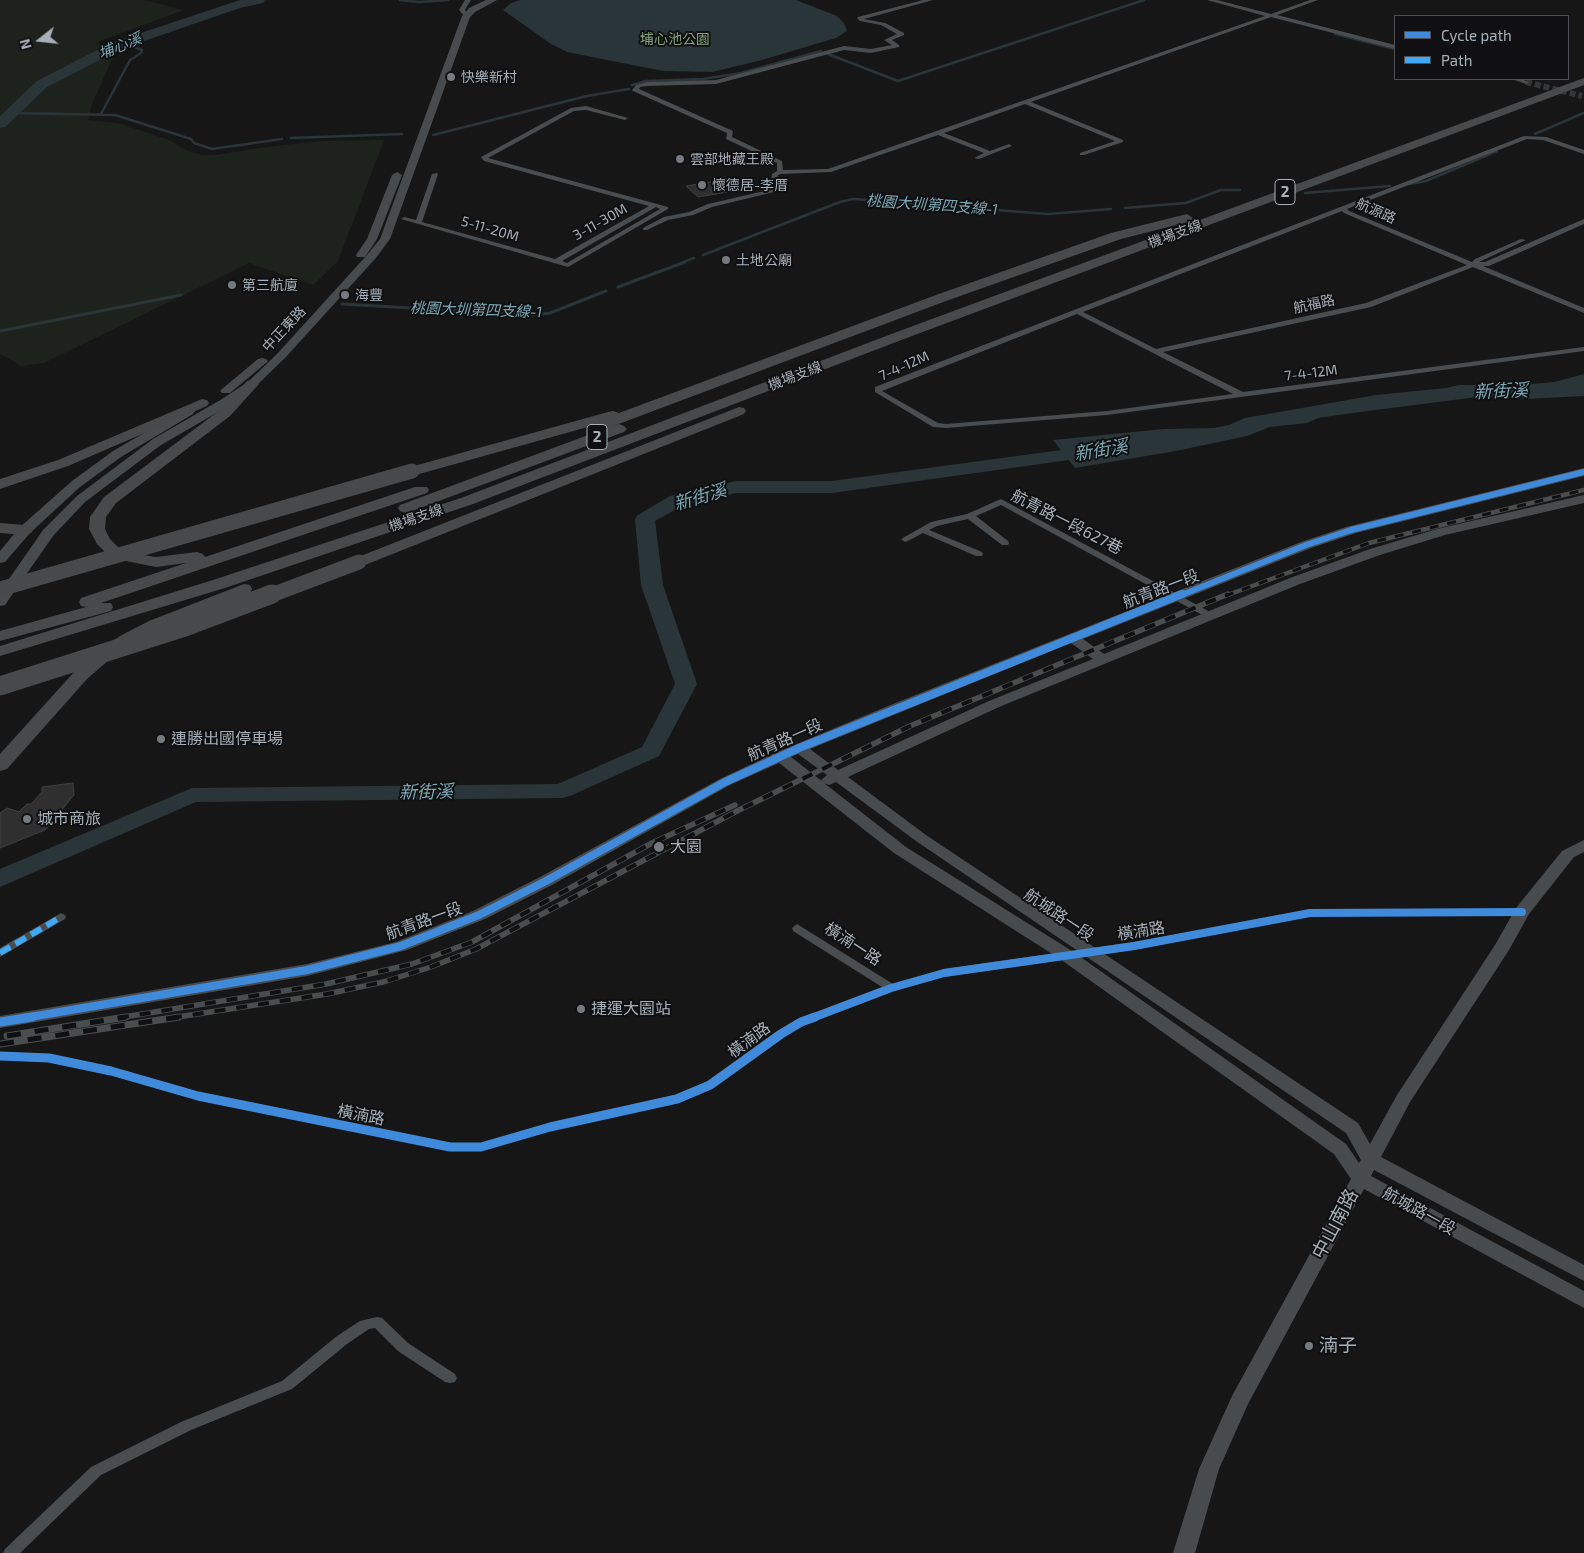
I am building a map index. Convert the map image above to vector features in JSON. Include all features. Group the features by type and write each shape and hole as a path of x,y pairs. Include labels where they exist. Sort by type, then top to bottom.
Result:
{"highway":[{"path":"1569,77 1584,71"},
{"name":"機場支線","path":"0,636 180,587 272,557 1560,80"},
{"name":"機場支線","path":"0,650 56,635 219,584 466,501 1584,81"},
{"path":"0,626 112,596 491,467 941,298 1116,236 1187,218"},
{"path":"0,765 81,675 118,645 155,624 277,576 564,472 910,339 954,322 987,304"},
{"path":"0,686 182,628 359,562 853,365 910,339"},
{"path":"252,384 224,414 110,500 98,517 97,529 103,541 113,551 140,560 156,562 184,560 213,554 340,513 383,503"},
{"path":"0,589 412,471 663,402"},
{"path":"0,484 63,462 202,403"},
{"path":"0,528 24,530"},
{"path":"0,662 277,576"}],"street":[{"path":"407,148 468,0"},
{"path":"464,13 488,0"},
{"path":"780,172 780,162 728,138 730,132 634,90 638,86 647,84 716,82 844,48 871,50 897,46 887,40 902,34 882,24 860,18 930,0"},
{"path":"1210,0 1394,47"},
{"path":"645,228 666,218 691,214 710,205 772,191 775,174 780,172 829,171 1315,0"},
{"name":"中正東路","path":"0,602 48,533 81,499 158,442 226,402 252,384 338,295 385,239 464,13"},
{"path":"1519,80 1526,82"},
{"path":"1025,102 1121,141 1082,154"},
{"path":"625,118 586,108 573,109 484,157 486,160 655,206"},
{"path":"940,133 990,153"},
{"name":"7-4-12M","path":"1584,152 1544,138 1526,137 878,389 879,392 940,426 1107,413 1584,349"},
{"path":"977,158 1009,146"},
{"name":"中正東路","path":"0,559 24,530 76,484 117,454 202,403 219,396 256,368 322,300 361,256 372,239 401,164"},
{"path":"419,222 434,174"},
{"name":"3-11-30M","path":"557,261 655,206 666,208 568,264"},
{"name":"航源路","path":"1343,207 1346,212 1475,262 1584,311"},
{"name":"航福路","path":"1156,351 1368,305 1475,262 1584,214"},
{"name":"5-11-20M","path":"404,219 568,264"},
{"path":"1486,264 1584,221"},
{"name":"航源路","path":"1475,262 1486,264 1584,304"},
{"path":"1076,311 1242,395"},
{"name":"航青路一段","path":"0,1022 307,970 401,946 479,915 546,881 725,782 780,756 1073,638 1351,530 1584,472"},
{"path":"819,785 994,704 1295,581 1375,552 1442,532 1584,499"},
{"name":"航青路一段627巷","path":"905,539 934,524 970,516 1001,502 1209,615"},
{"path":"970,516 1005,543"},
{"path":"24,530 48,533"},
{"path":"922,530 979,554"},
{"path":"1073,638 1102,659"},
{"name":"航城路一段","path":"799,748 921,838 1352,1128 1370,1160 1584,1274"},
{"name":"航城路一段","path":"780,756 900,850 1066,956 1340,1149 1360,1178 1584,1300"},
{"name":"中山南路","path":"1184,1553 1209,1468 1238,1402 1403,1099 1503,946 1522,912 1568,854 1584,845"},
{"name":"橫湳路","path":"0,1056 49,1058 111,1071 207,1098 450,1147 481,1147 550,1127 677,1099 710,1085 781,1034 801,1022 891,988 944,973 1187,937 1310,914 1522,912"},
{"path":"0,953 61,917"},
{"name":"橫湳一路","path":"797,928 891,988"},
{"path":"10,1553 96,1471 186,1426 287,1385 342,1340 365,1325 377,1322 404,1347 450,1378"}],"shaded area":[{"path":"0,0 144,0 184,10 97,42 114,55 92,104 88,120 118,123 169,140 188,151 202,155 216,155 321,141 384,140 338,261 313,285 249,263 44,363 22,366 0,354"}],"water":[{"name":"埔心池公園","path":"520,0 796,0 837,16 844,23 847,31 836,38 762,60 712,72 663,71 567,52 551,44 503,10 511,3"},
{"path":"1584,374 1584,396 1526,399 1504,396 1469,398 1345,414 1318,418 1307,423 1270,427 1247,436 1176,451 1075,468 1053,440 1163,429 1214,428 1229,425 1245,418 1376,395 1459,385 1519,385 1554,382"}],"building":[{"name":"懷德居-李厝","path":"734,178 745,189 698,197 686,186"},
{"name":"城市商旅","path":"73,783 74,795 45,830 0,848 0,813 7,808 19,812 27,804 31,804 42,792 42,787"}],"waterway":[{"name":"埔心溪","path":"0,124 42,84 116,46 236,5 258,0"},
{"path":"400,0 419,2 448,0"},
{"path":"828,54 898,81 1144,0"},
{"path":"1335,34 1394,49"},
{"path":"101,114 130,60 141,53 142,50 123,43"},
{"path":"632,85 646,81 703,79 741,73 821,51"},
{"path":"433,135 587,96 629,89"},
{"path":"11,113 115,115 191,139 194,143 212,149 282,139"},
{"name":"桃園大圳第四支線-1","path":"1535,134 1584,113"},
{"path":"291,138 402,134"},
{"name":"桃園大圳第四支線-1","path":"1410,184 1426,181 1497,151"},
{"name":"桃園大圳第四支線-1","path":"1305,193 1390,186"},
{"name":"桃園大圳第四支線-1","path":"1125,208 1186,203 1221,190 1240,190"},
{"name":"桃園大圳第四支線-1","path":"703,255 840,202 853,199 1048,214 1111,209"},
{"name":"桃園大圳第四支線-1","path":"681,263 694,258"},
{"name":"桃園大圳第四支線-1","path":"618,287 685,262"},
{"name":"桃園大圳第四支線-1","path":"342,304 533,315 550,313 606,291"},
{"name":"桃園大圳第四支線-1","path":"0,331 181,295"},
{"name":"新街溪","path":"0,879 192,795 562,791 651,751 686,684 652,585 645,519 677,500 736,487 832,487 1098,451"}],"tunnel":[{"path":"1526,82 1582,96"}],"railway":[{"path":"1225,596 1369,543 1584,490"},
{"path":"171,1018 327,994 383,982 431,967 476,949 737,811 910,726 1228,594"},
{"path":"118,1018 326,984 412,964 472,942 652,843 735,805"},
{"path":"7,1036 126,1017"},
{"path":"0,1044 179,1017"}],"marked path":[{"path":"0,953 61,917"}],"cycle path":[{"path":"0,1022 307,970 401,946 479,915 546,881 725,782 799,748 893,709 1306,545 1351,530 1584,472"},
{"path":"0,1056 49,1058 111,1071 198,1096 450,1147 481,1147 550,1127 677,1099 710,1085 781,1034 801,1022 891,988 944,973 1134,946 1310,913 1522,912"}],"place":[{"name":"快樂新村","path":"451,77"},
{"name":"雲部地藏王殿","path":"680,159"},
{"name":"懷德居-李厝","path":"702,185"},
{"name":"土地公廟","path":"726,260"},
{"name":"第三航廈","path":"232,285"},
{"name":"海豐","path":"345,295"},
{"name":"連勝出國停車場","path":"161,739"},
{"name":"城市商旅","path":"27,819"},
{"name":"大園","path":"659,847"},
{"name":"捷運大園站","path":"581,1009"},
{"name":"湳子","path":"1309,1346"}]}
